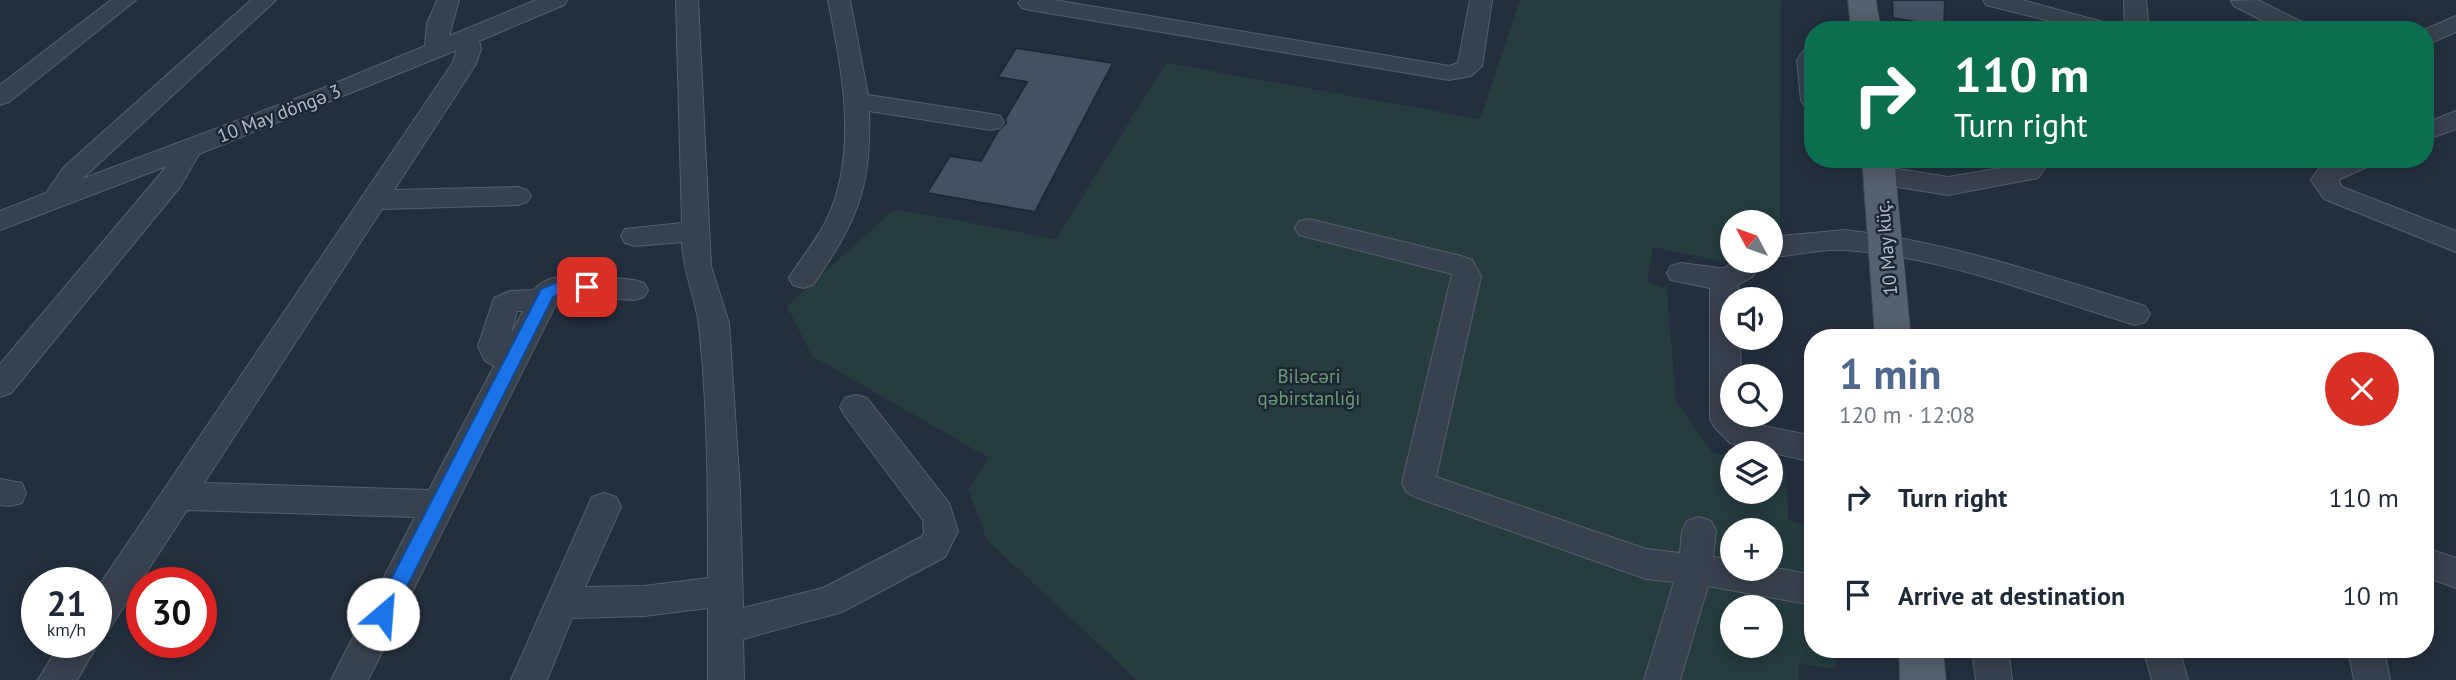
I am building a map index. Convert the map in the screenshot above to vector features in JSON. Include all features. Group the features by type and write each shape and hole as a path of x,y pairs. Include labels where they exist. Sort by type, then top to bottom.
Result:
{"main road":[{"path":"1862,0 1865,21"},
{"name":"10 May küç.","path":"1878,168 1893,329"},
{"path":"1922,658 1923,680"}],"street":[{"path":"0,97 125,0"},
{"path":"56,199 73,173 265,0"},
{"path":"438,50 435,38 448,0"},
{"name":"10 May döngə 3","path":"0,221 438,50 556,0"},
{"path":"687,0 695,232 699,274 714,323 727,591 726,680"},
{"path":"803,278 838,225 846,207 856,144 857,101 839,0"},
{"path":"1030,3 1449,73 1462,71 1470,66 1482,0"},
{"path":"1994,0 2079,21"},
{"path":"2135,0 2136,21"},
{"path":"2242,1 2282,21"},
{"path":"2434,34 2456,23"},
{"path":"112,596 464,64 470,48 466,38"},
{"path":"857,101 990,122"},
{"path":"2434,129 2456,119"},
{"path":"0,385 171,181 183,164 188,149"},
{"path":"1882,168 1948,186 2029,172 2032,168"},
{"path":"2341,168 2329,173 2324,180 2333,193 2456,242"},
{"path":"373,200 518,196"},
{"path":"1309,228 1451,263 1462,267 1467,276 1418,483 1646,564 1804,588"},
{"path":"635,236 695,232"},
{"path":"1783,248 1841,240 1885,244 1972,263 2135,314"},
{"path":"1681,273 1724,279 1741,273"},
{"path":"1724,279 1726,419 1741,434 1804,447"},
{"path":"349,680 543,300 553,288 563,285 634,290"},
{"path":"727,628 830,601 933,547 942,535 943,525 937,513 856,407"},
{"path":"179,496 439,504"},
{"path":"529,680 604,507"},
{"path":"1662,680 1695,570 1699,531"},
{"path":"2434,566 2456,573"},
{"path":"561,603 644,601 727,591"},
{"path":"56,680 70,658"},
{"path":"1991,658 1994,680"},
{"path":"2164,658 2170,680"},
{"path":"2368,658 2372,680"}],"green space":[{"name":"Biləcəri qəbirstanlığı","path":"1520,0 1781,0 1780,210 1720,210 1720,261 1653,247 1647,283 1667,289 1676,402 1714,454 1720,455 1720,504 1783,504 1784,463 1789,520 1804,524 1804,658 1835,658 1836,669 1799,664 1799,680 1137,680 987,540 968,489 989,458 812,356 787,306 895,209 1056,239 1166,63 1480,119"}],"building":[{"path":"1892,0 1945,0 1944,21 1893,18"},
{"path":"1016,48 1113,63 1035,212 927,193 950,156 981,161 998,131 1006,123 1005,119 1027,82 998,77"}],"route":[{"path":"383,614 547,293 563,285 587,287"}]}
